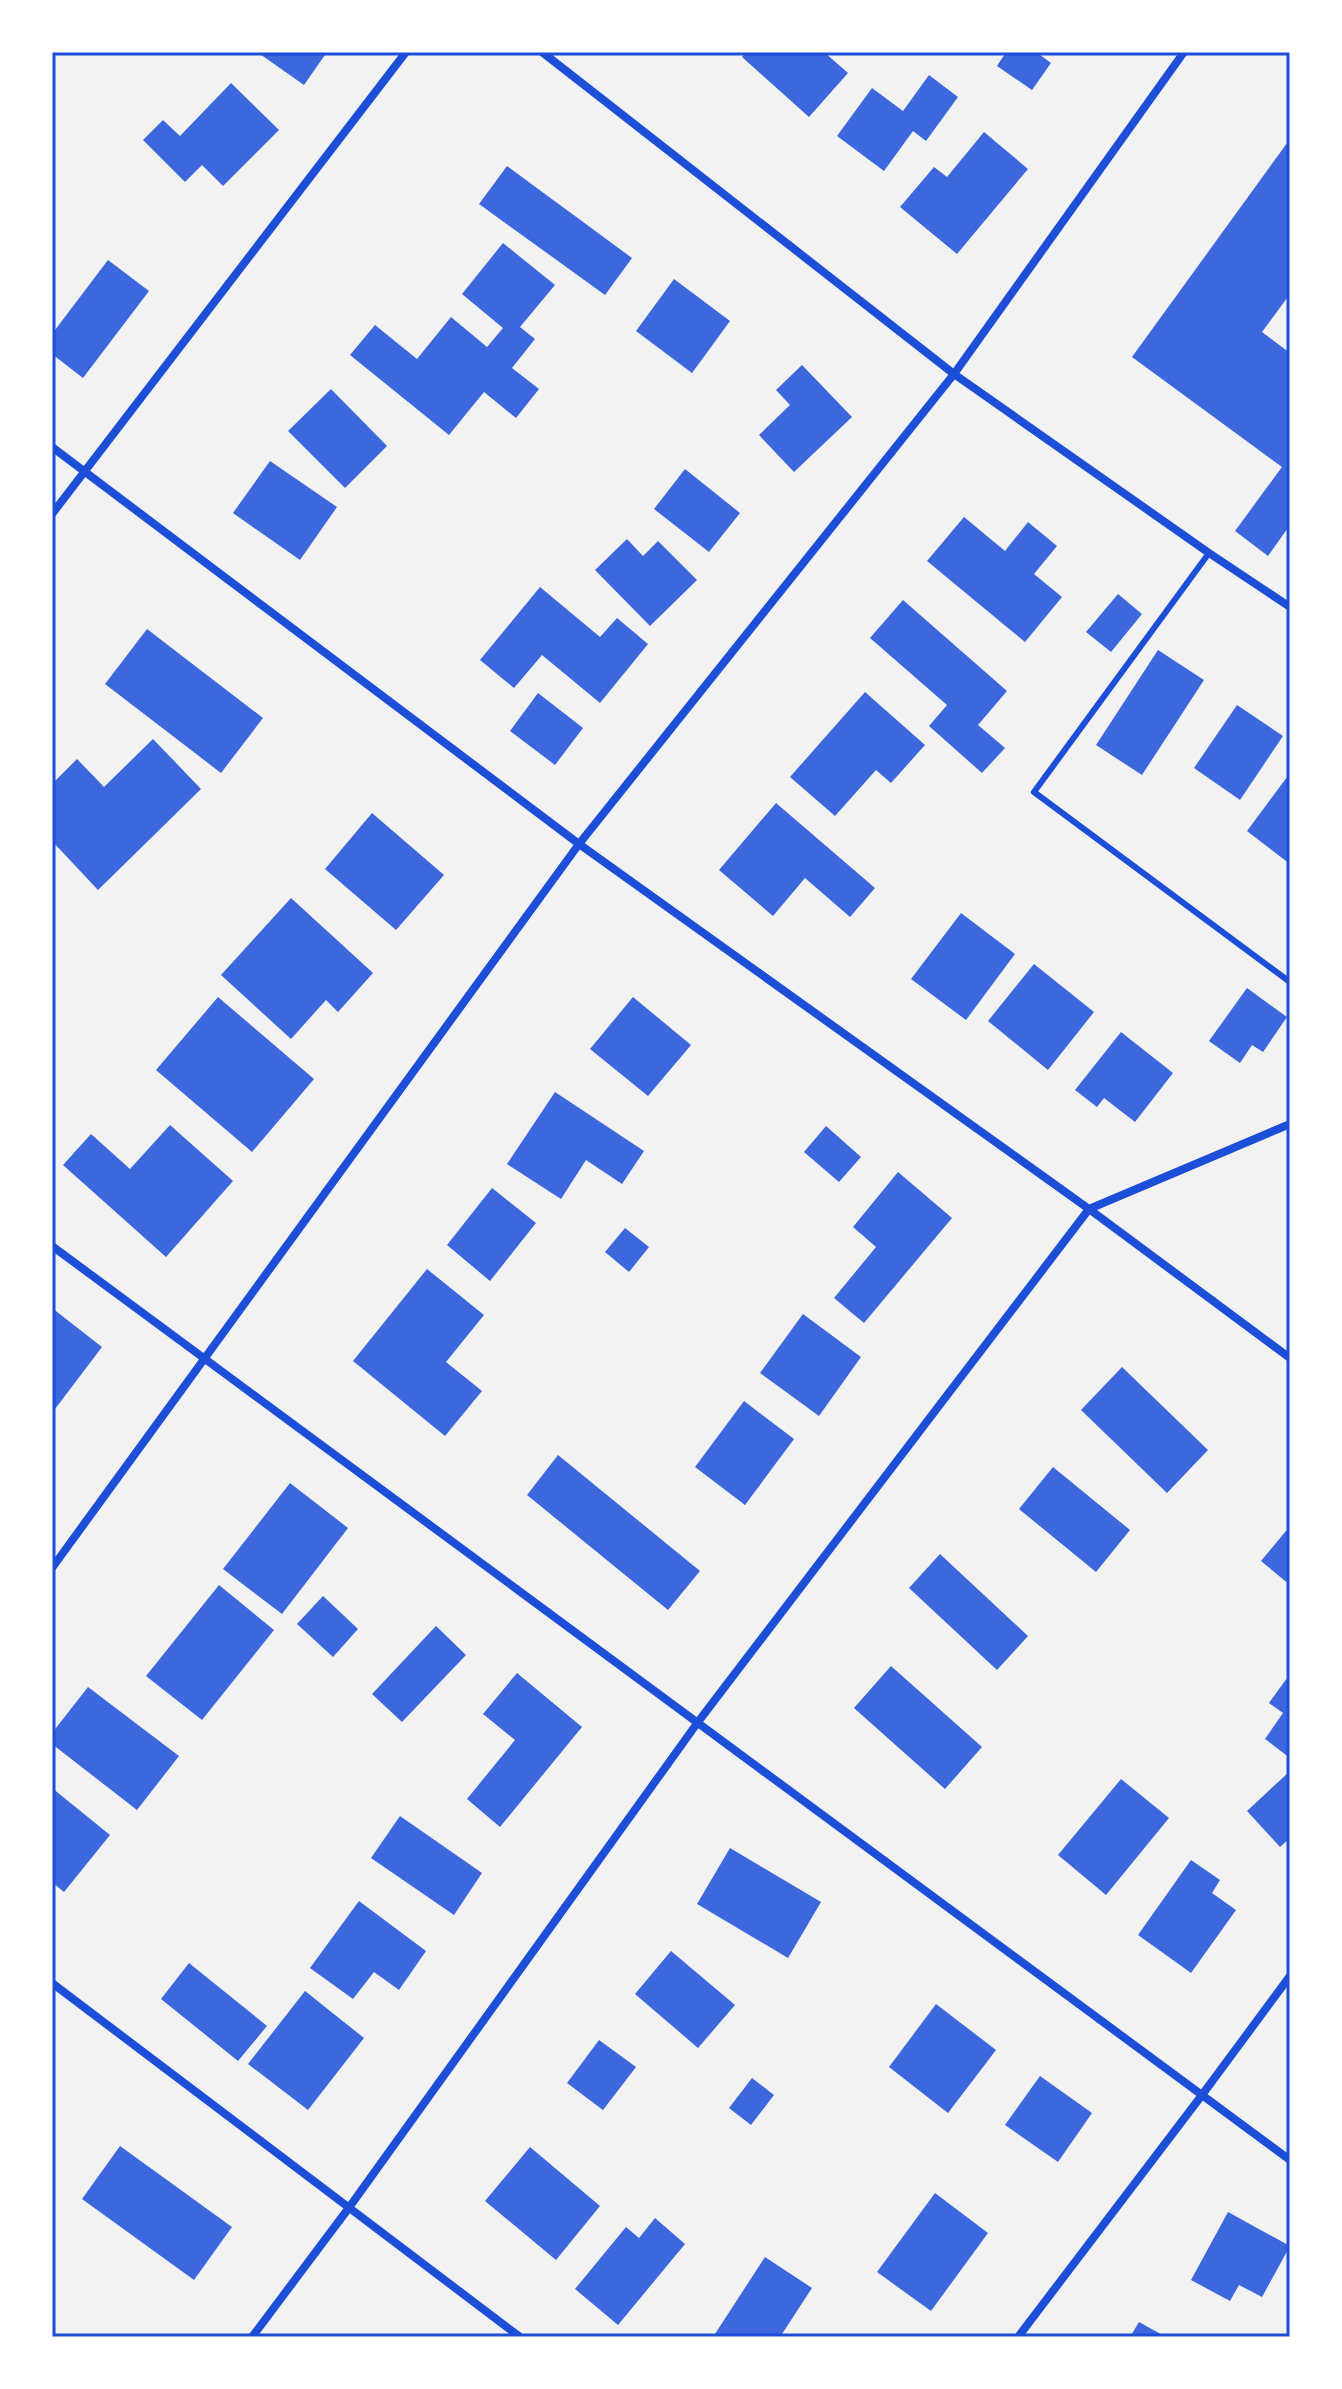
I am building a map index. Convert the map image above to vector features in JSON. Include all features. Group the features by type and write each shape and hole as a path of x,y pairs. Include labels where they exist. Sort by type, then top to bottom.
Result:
{"street":[{"path":"52,514 406,52"},
{"path":"542,52 954,374 1290,607"},
{"path":"52,1568 579,844 954,374 1184,52"},
{"path":"52,447 579,844 1089,1209 1290,1358"},
{"path":"252,2337 348,2209 698,1722 1089,1209 1290,1124"},
{"path":"52,1246 1290,2160"},
{"path":"1018,2337 1290,1976"},
{"path":"52,1983 520,2337"}],"lane":[{"path":"1209,553 1034,792 1290,982"}],"building":[{"path":"257,52 327,52 304,85"},
{"path":"746,52 824,52 848,73 809,117 742,57"},
{"path":"1006,52 1036,52 1051,63 1032,90 997,66"},
{"path":"929,75 958,97 926,141 913,131 884,171 837,136 872,88 903,111"},
{"path":"231,83 279,130 223,186 202,165 185,182 143,140 163,120 180,136"},
{"path":"984,132 1028,169 957,254 900,207 934,167 947,177"},
{"path":"1290,139 1290,294 1262,332 1290,353 1290,525 1268,556 1235,531 1282,467 1132,357"},
{"path":"507,166 632,258 605,295 479,204"},
{"path":"503,243 555,285 520,327 535,339 512,368 539,389 516,418 484,392 449,435 350,355 375,325 417,359 451,317 487,347 503,328 462,294"},
{"path":"108,260 149,291 83,378 52,354 52,334"},
{"path":"674,279 730,321 692,373 636,331"},
{"path":"802,365 852,417 794,472 759,435 790,405 776,390"},
{"path":"331,389 387,446 345,488 288,431"},
{"path":"270,461 337,507 300,560 233,513"},
{"path":"685,469 740,513 709,552 654,509"},
{"path":"964,517 1005,551 1028,522 1057,546 1034,574 1062,597 1025,642 927,561"},
{"path":"627,539 643,556 658,541 697,580 650,626 595,570"},
{"path":"540,587 600,637 617,618 648,644 600,703 542,655 514,688 480,660"},
{"path":"1118,594 1142,614 1111,652 1086,632"},
{"path":"903,600 1007,691 978,725 1005,748 982,773 929,726 947,705 870,638"},
{"path":"147,629 263,718 221,773 105,684"},
{"path":"1158,650 1204,680 1142,775 1096,745"},
{"path":"865,692 925,745 891,783 876,770 835,816 790,777"},
{"path":"538,693 583,728 555,765 510,731"},
{"path":"1237,705 1283,736 1240,800 1194,768"},
{"path":"153,739 201,789 98,890 52,841 52,784 77,759 104,787"},
{"path":"1290,773 1290,864 1247,831"},
{"path":"776,803 875,888 850,917 805,878 773,916 719,870"},
{"path":"372,813 444,875 396,930 325,869"},
{"path":"291,898 373,973 338,1012 326,1000 291,1039 221,975"},
{"path":"961,913 1015,954 966,1020 911,979"},
{"path":"1034,964 1094,1012 1048,1070 988,1021"},
{"path":"1247,988 1287,1017 1263,1052 1252,1045 1240,1063 1209,1041"},
{"path":"218,997 314,1079 252,1152 156,1070"},
{"path":"633,997 691,1045 648,1096 590,1049"},
{"path":"1121,1032 1173,1073 1135,1122 1104,1098 1097,1107 1075,1090"},
{"path":"555,1092 644,1151 622,1184 586,1160 561,1199 507,1164"},
{"path":"170,1125 233,1181 166,1257 63,1165 91,1134 130,1169"},
{"path":"826,1126 861,1157 839,1182 804,1152"},
{"path":"898,1172 952,1218 864,1323 834,1298 876,1247 853,1227"},
{"path":"492,1188 536,1223 490,1281 447,1245"},
{"path":"625,1228 649,1247 629,1272 605,1252"},
{"path":"427,1269 484,1315 446,1362 482,1391 445,1436 353,1361"},
{"path":"52,1308 102,1347 52,1413"},
{"path":"803,1314 861,1357 819,1416 760,1373"},
{"path":"1122,1367 1208,1450 1167,1493 1081,1410"},
{"path":"744,1401 794,1439 745,1505 695,1467"},
{"path":"558,1455 700,1571 668,1610 527,1495"},
{"path":"1053,1467 1130,1530 1096,1572 1019,1509"},
{"path":"290,1483 348,1528 282,1614 223,1569"},
{"path":"1290,1526 1290,1585 1261,1561"},
{"path":"940,1554 1028,1636 997,1670 909,1588"},
{"path":"219,1585 274,1630 202,1720 146,1676"},
{"path":"323,1596 358,1629 333,1657 297,1624"},
{"path":"436,1626 466,1655 402,1722 372,1694"},
{"path":"891,1666 982,1747 945,1789 854,1708"},
{"path":"517,1673 582,1727 500,1827 467,1799 515,1740 483,1714"},
{"path":"1290,1674 1290,1758 1265,1739 1283,1713 1269,1703"},
{"path":"88,1687 179,1756 137,1810 52,1744 52,1733"},
{"path":"1290,1771 1290,1838 1280,1847 1247,1811"},
{"path":"1121,1779 1169,1818 1106,1895 1058,1855"},
{"path":"52,1788 110,1835 64,1892 52,1882"},
{"path":"400,1816 482,1873 454,1915 371,1858"},
{"path":"730,1848 821,1902 788,1958 697,1904"},
{"path":"1191,1860 1220,1880 1212,1893 1236,1910 1191,1973 1138,1935"},
{"path":"359,1901 426,1951 399,1990 374,1972 353,1999 310,1968"},
{"path":"671,1951 735,2005 698,2048 635,1994"},
{"path":"189,1963 267,2026 238,2061 161,1999"},
{"path":"305,1991 364,2038 308,2110 248,2064"},
{"path":"936,2004 996,2050 948,2113 889,2067"},
{"path":"599,2040 636,2067 603,2110 567,2083"},
{"path":"1040,2076 1092,2113 1058,2162 1005,2125"},
{"path":"752,2078 774,2095 751,2125 729,2108"},
{"path":"120,2146 232,2227 194,2280 82,2199"},
{"path":"530,2147 600,2206 556,2260 485,2201"},
{"path":"935,2193 988,2233 931,2311 877,2272"},
{"path":"1228,2212 1290,2246 1262,2297 1239,2285 1230,2301 1191,2280"},
{"path":"655,2218 685,2244 618,2325 575,2289 626,2227 639,2238"},
{"path":"765,2257 812,2288 780,2337 713,2337"},
{"path":"1139,2322 1166,2337 1130,2337"}]}
